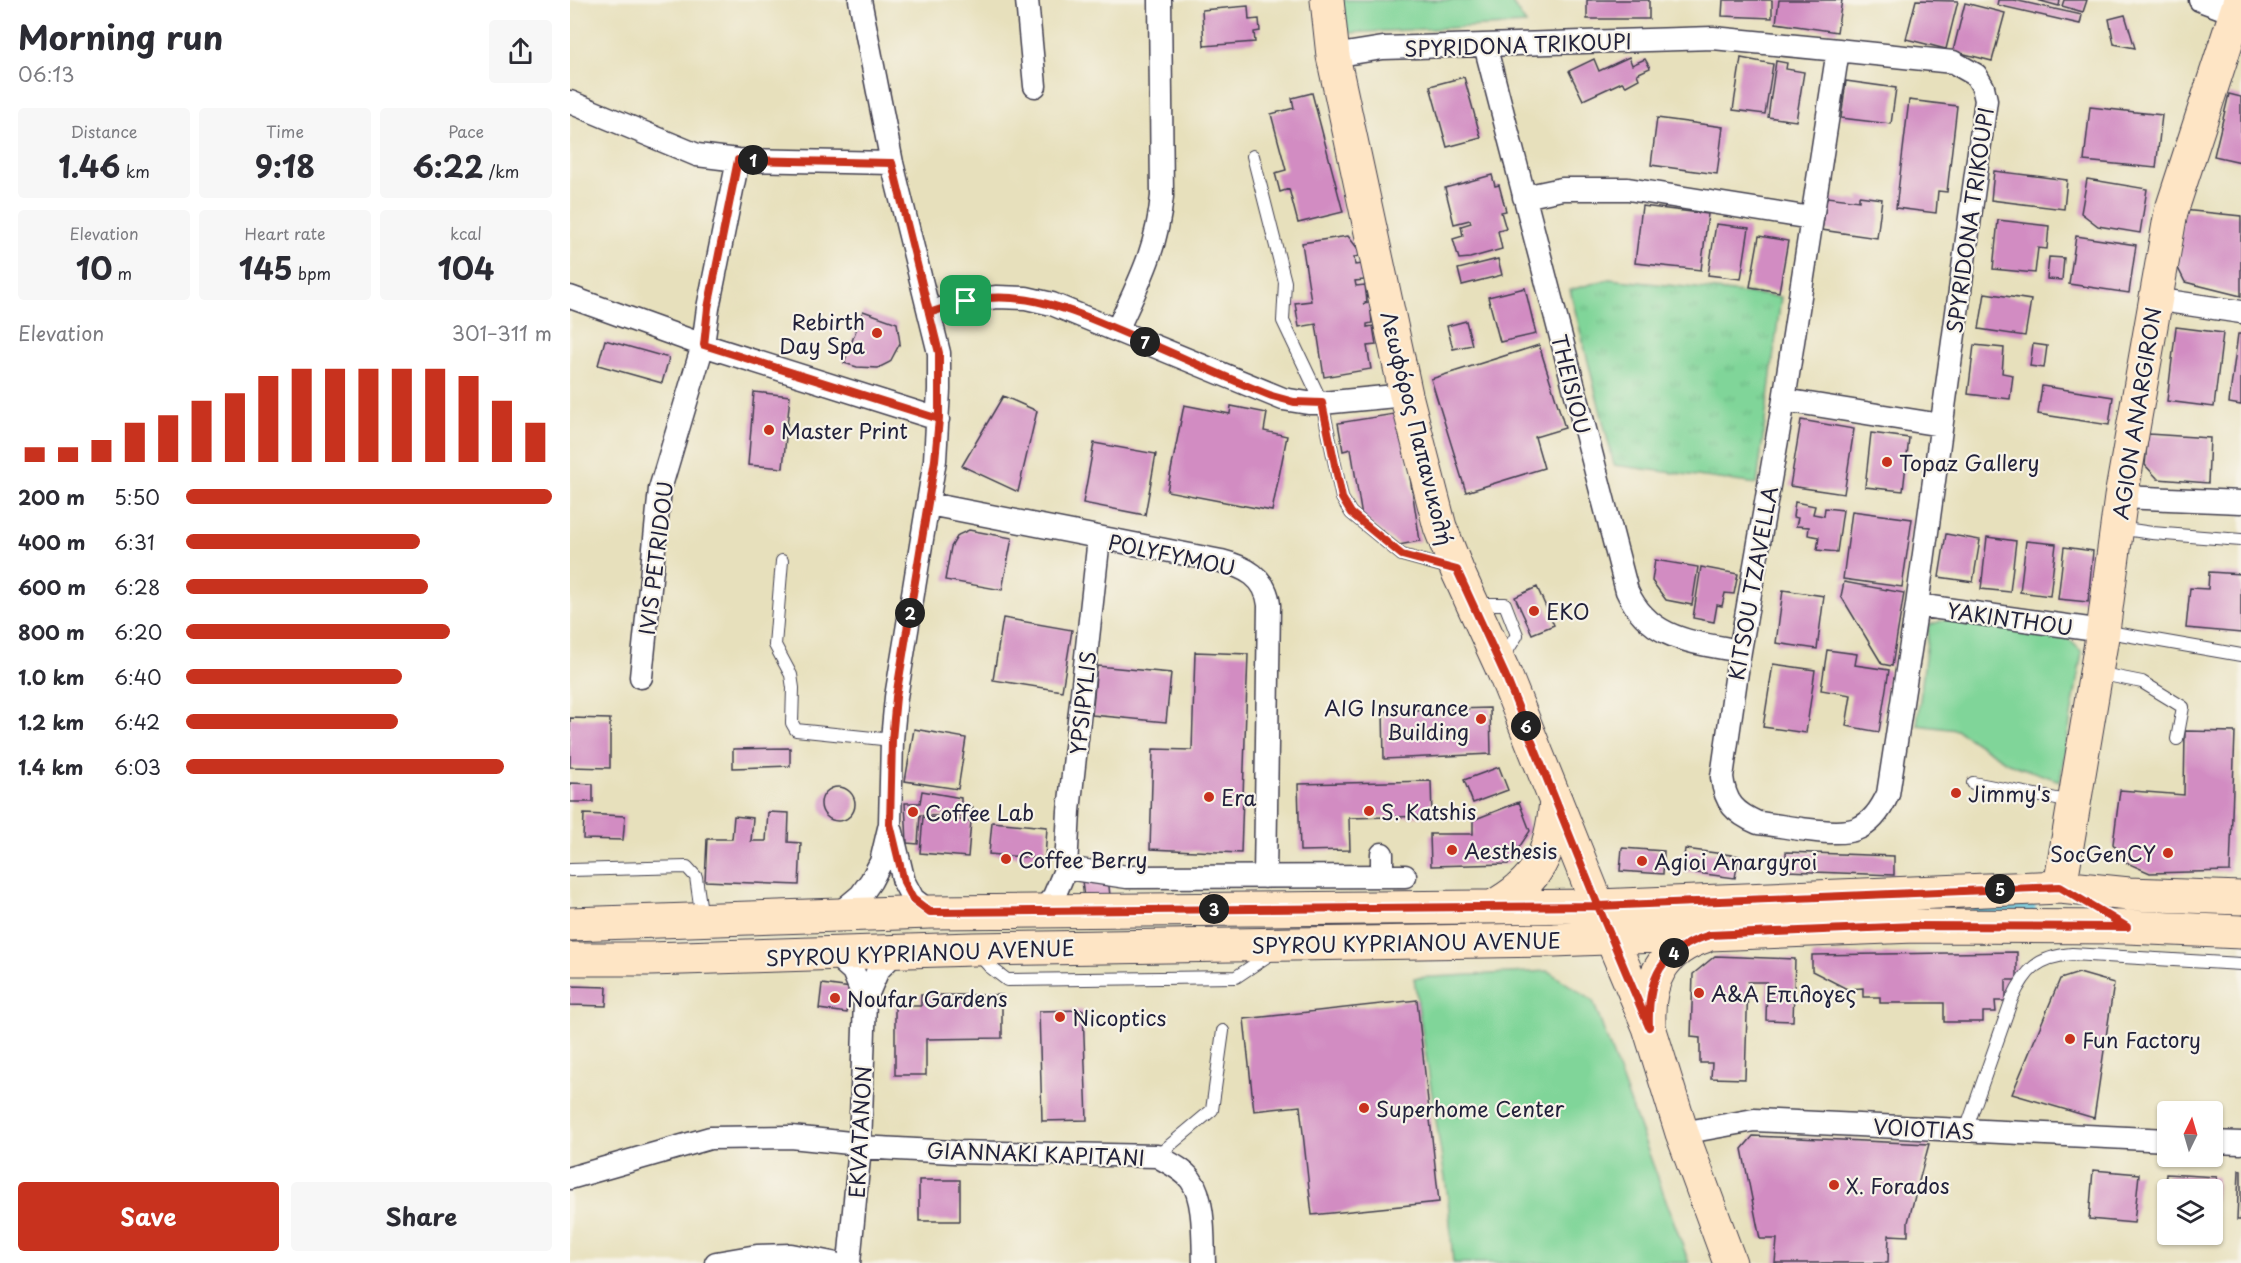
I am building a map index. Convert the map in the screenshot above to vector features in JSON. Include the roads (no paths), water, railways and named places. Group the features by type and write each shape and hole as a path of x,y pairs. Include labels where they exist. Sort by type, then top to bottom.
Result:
{"main road":[{"name":"Λεωφόρος Παπανικολή","path":"1327,0 1333,56 1406,395 1440,527 1500,664 1649,1027"},
{"name":"AGION ANARGIRON","path":"2060,887 2103,631 2119,512 2154,299 2171,212 2238,6"},
{"path":"1492,907 1521,889 1538,867 1554,826 1556,801"},
{"path":"2069,835 2080,857 2090,868 2129,894"},
{"path":"2060,887 2127,927"},
{"name":"SPYROU KYPRIANOU AVENUE","path":"570,924 930,912 1598,906 2060,887 2129,894 2241,898"},
{"name":"SPYROU KYPRIANOU AVENUE","path":"570,959 650,959 973,949 1611,938 1915,926 2127,927 2241,932"},
{"path":"1710,935 1694,940 1678,950 1659,969 1649,995 1649,1027 1682,1133 1730,1263"}],"street":[{"path":"837,915 861,895 872,881 881,862 890,824 892,740 896,697 929,504 939,419 939,353 892,163 859,0"},
{"path":"1026,0 1035,86"},
{"path":"1117,330 1149,261 1159,226 1162,196 1160,0"},
{"path":"2200,0 2238,6"},
{"name":"SPYRIDONA TRIKOUPI","path":"1333,56 1383,48 1713,38 1953,62 1976,75 1983,87 1986,100 1917,605 1888,794 1882,807 1866,825"},
{"name":"THEISIOU","path":"1485,45 1622,578 1632,603 1642,617 1653,626 1675,637 1740,651"},
{"name":"KITSOU TZAVELLA","path":"1838,50 1784,400 1722,767 1724,790 1729,802 1747,818 1758,823 1833,833 1854,831 1866,825"},
{"path":"570,102 697,155 738,160 892,163"},
{"name":"IVIS PETRIDOU","path":"641,678 660,489 704,345 708,308 738,160"},
{"path":"1524,197 1562,189 1628,189 1811,218"},
{"path":"570,297 704,345 939,419"},
{"path":"929,313 982,298 1013,297 1052,304 1272,396 1294,402 1322,403 1406,395"},
{"path":"2154,299 2241,312"},
{"path":"1784,400 1941,425"},
{"path":"2119,512 2241,502"},
{"name":"POLYFYMOU","path":"929,504 1221,561 1249,571 1264,587 1269,605 1265,877"},
{"name":"YPSIPYLIS","path":"1042,911 1054,896 1066,868 1069,811 1099,538"},
{"name":"YAKINTHOU","path":"1917,605 2103,631"},
{"path":"890,824 904,882 913,899 930,912"},
{"path":"1066,868 1127,878 1265,877 1382,865 1405,876"},
{"name":"EKVATANON","path":"849,1263 860,1145 866,1000 878,970 896,952"},
{"name":"EKVATANON","path":"834,954 853,971 866,1000"},
{"name":"VOIOTIAS","path":"1682,1133 1754,1120 2157,1139"},
{"name":"GIANNAKI KAPITANI","path":"570,1178 710,1137 791,1137 954,1152 1157,1156 1177,1168 1192,1181 1200,1201 1204,1263"},
{"path":"2223,1142 2241,1143"},
{"path":"716,1263 757,1256 791,1255 832,1263"}],"lane":[{"path":"1253,156 1286,282 1283,321 1322,403 1342,498 1351,513 1402,555 1457,570"},
{"path":"2119,512 2152,533 2241,540"},
{"path":"782,561 775,645 791,675 792,723 796,730 892,740"},
{"path":"2103,631 2241,655"},
{"path":"2096,673 2142,682 2183,707 2177,739"},
{"path":"1973,783 2074,803"},
{"path":"570,870 687,867 696,877 702,920"},
{"path":"1966,1130 2012,999 2021,980 2034,965 2051,957 2072,954 2241,964"},
{"path":"1157,1156 1212,1110 1223,1031"}],"waterway":[{"path":"1989,908 2018,907"}],"place":[{"name":"Rebirth Day Spa","path":"877,333"},
{"name":"Master Print","path":"769,430"},
{"name":"Topaz Gallery","path":"1887,462"},
{"name":"EKO","path":"1534,611"},
{"name":"AIG Insurance Building","path":"1481,719"},
{"name":"Jimmy's","path":"1956,793"},
{"name":"Era","path":"1209,797"},
{"name":"S. Katshis","path":"1369,811"},
{"name":"Coffee Lab","path":"913,812"},
{"name":"Aesthesis","path":"1452,850"},
{"name":"SocGenCY","path":"2168,853"},
{"name":"Coffee Berry","path":"1006,859"},
{"name":"Agioi Anargyroi","path":"1642,861"},
{"name":"Α&Α Επιλογες","path":"1699,993"},
{"name":"Noufar Gardens","path":"835,998"},
{"name":"Nicoptics","path":"1060,1017"},
{"name":"Fun Factory","path":"2070,1039"},
{"name":"Superhome Center","path":"1364,1108"},
{"name":"X. Forados","path":"1834,1185"}]}
